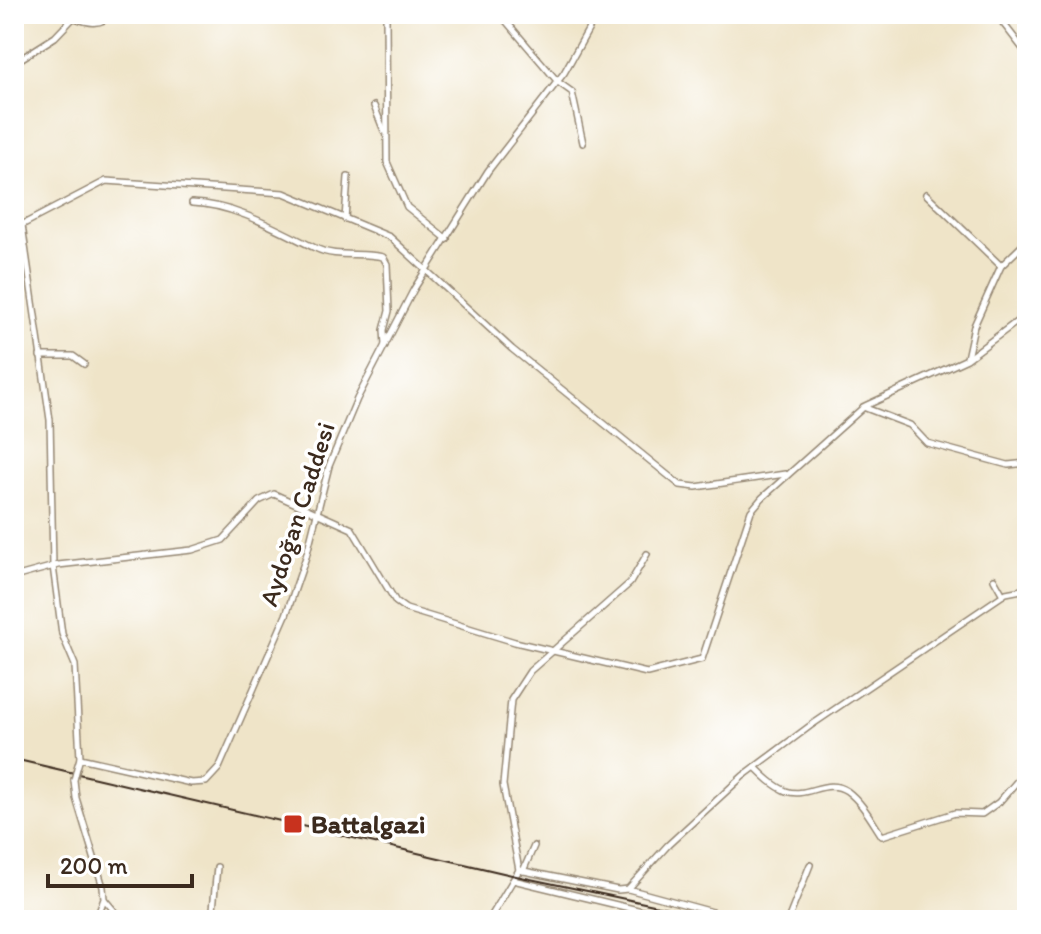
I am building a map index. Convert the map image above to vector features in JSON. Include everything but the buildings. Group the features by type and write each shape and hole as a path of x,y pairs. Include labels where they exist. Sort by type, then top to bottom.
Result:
{"street":[{"path":"14,63 55,37 76,16 90,24 104,22 113,14"},
{"path":"386,14 387,162 407,207 447,239"},
{"path":"500,14 558,82 572,92 583,143"},
{"name":"Aydoğan Caddesi","path":"80,758 171,780 206,782 219,768 264,670 306,557 329,466 385,346 427,269 488,171 558,82 597,14"},
{"path":"996,14 1027,54"},
{"path":"374,106 385,132"},
{"path":"345,219 348,177"},
{"path":"14,229 106,181 284,193 390,237 512,349 680,485 696,487 786,474"},
{"path":"926,194 980,242 1001,266"},
{"path":"192,203 212,203 316,248 347,257 383,257 387,264 389,311 384,330 385,346"},
{"path":"22,225 50,420 53,566 62,634 75,665 80,758 74,780 76,798 99,867 104,899 96,920"},
{"path":"967,359 974,326 1001,266 1027,241"},
{"path":"14,577 53,566 192,550 223,540 259,501 274,494 352,529 396,602 406,609 553,651 647,673 672,670 702,659 751,511 786,474 863,407 967,359 1027,314"},
{"path":"40,356 73,356 84,364"},
{"path":"863,407 910,425 927,443 1008,465 1027,463"},
{"path":"521,870 503,785 511,700 530,671 630,583 647,554"},
{"path":"994,579 1003,596"},
{"path":"628,889 668,845 755,767 810,726 1003,596 1027,589"},
{"path":"755,767 787,792 809,791 827,784 846,790 866,810 882,836 955,813 982,814 999,802 1027,770"},
{"path":"489,920 534,846"},
{"path":"788,920 810,865"},
{"path":"212,920 217,867"},
{"path":"521,870 618,890 628,889 742,920"},
{"path":"513,880 682,920"},
{"path":"104,899 122,920"},
{"path":"644,920 646,912"}],"railway":[{"path":"14,759 516,876 725,920"}],"place":[{"name":"Battalgazi","path":"293,824"}]}
